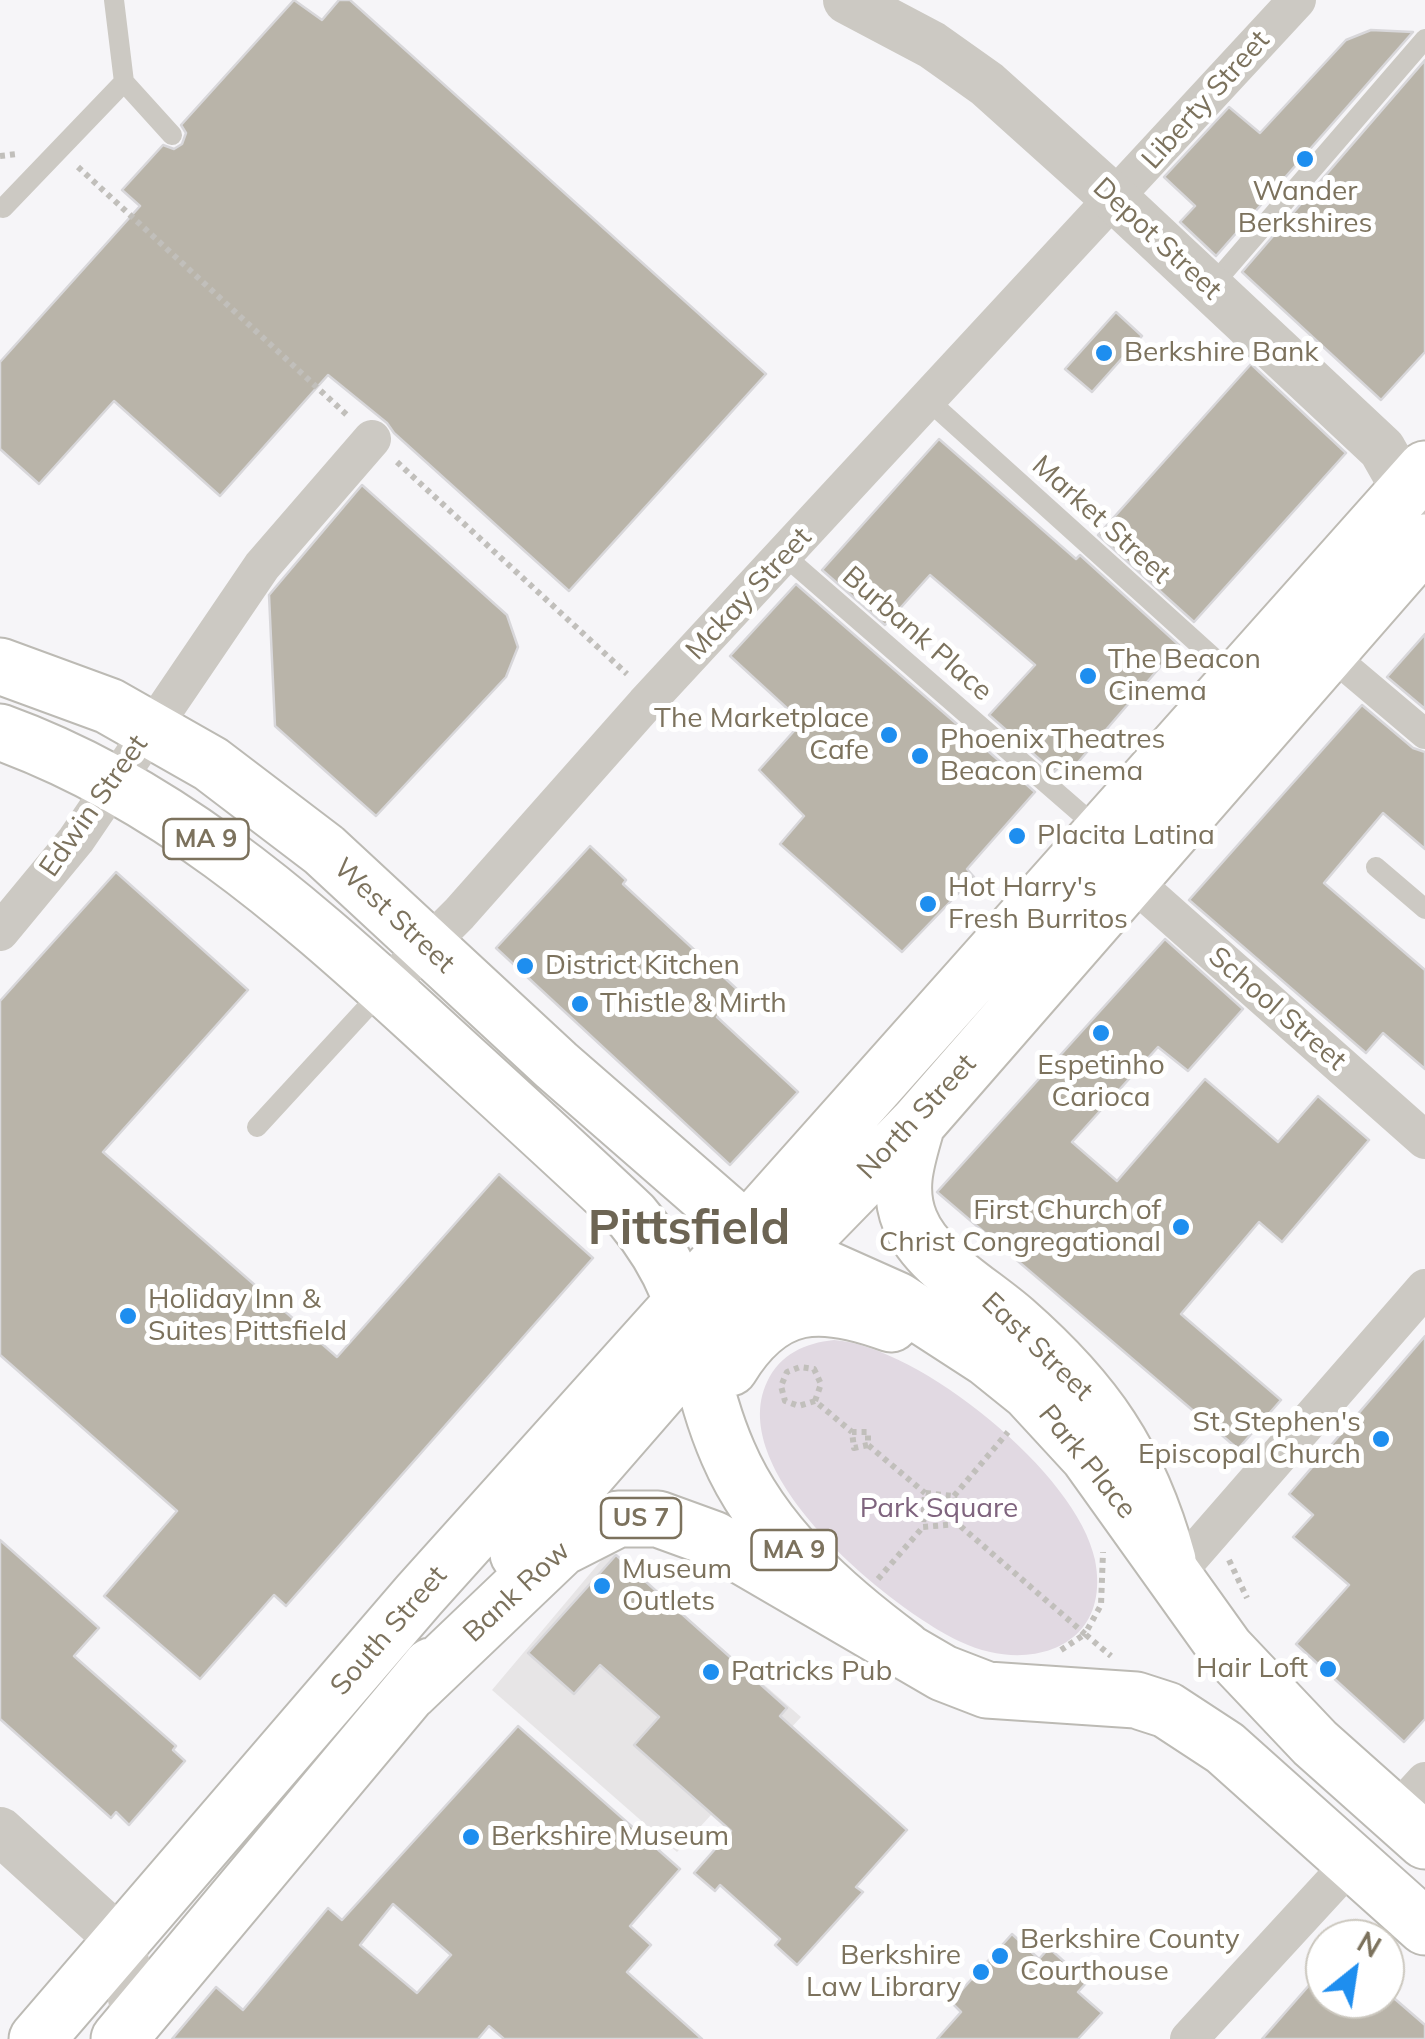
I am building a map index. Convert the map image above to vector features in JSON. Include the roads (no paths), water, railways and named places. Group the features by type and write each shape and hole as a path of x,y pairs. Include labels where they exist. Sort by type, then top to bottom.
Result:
{"main road":[{"name":"North Street","path":"769,1241 916,1124 1116,855 1237,679 1419,494"},
{"name":"North Street","path":"410,1692 692,1323 1116,855 1328,652 1425,542"},
{"name":"West Street","path":"0,666 70,689 150,726 283,816 585,1091 769,1241"},
{"name":"MA 9","path":"0,732 115,781 232,859 384,988 632,1216 657,1246 692,1323"},
{"name":"East Street","path":"916,1124 902,1184 910,1222 932,1253 1062,1364 1095,1403 1140,1476 1173,1577 1226,1648 1268,1695 1415,1813"},
{"name":"Park Place","path":"769,1241 897,1300 988,1359 1029,1392 1088,1456 1173,1577"},
{"name":"Park Place","path":"718,1424 720,1392 746,1342 770,1322 800,1308 850,1309 988,1359"},
{"name":"Bank Row","path":"692,1323 718,1424 740,1477 816,1576 904,1649"},
{"name":"South Street","path":"36,2039 418,1595 692,1323"},
{"name":"Bank Row","path":"410,1692 560,1548 618,1519 658,1519 694,1530 943,1673 987,1690 1136,1700 1184,1719 1225,1748 1352,1862"},
{"name":"South Street","path":"127,2029 410,1692"},
{"name":"US 7","path":"1352,1862 1425,1927"}],"street":[{"name":"Depot Street","path":"847,0 932,44 987,84 1382,448 1419,494"},
{"name":"Liberty Street","path":"1115,199 1297,0"},
{"name":"Mckay Street","path":"384,988 1115,199"},
{"name":"Edwin Street","path":"0,932 76,840 262,566 372,439"},
{"path":"1328,652 1425,734"},
{"name":"School Street","path":"1116,855 1425,1140"},
{"path":"1173,1577 1425,1288"},
{"path":"0,1831 121,1941 127,2029"},
{"path":"1189,2039 1352,1862"}],"lane":[{"path":"114,0 124,82 172,135"},
{"path":"1210,288 1425,40"},
{"path":"3,208 124,82"},
{"name":"Market Street","path":"928,401 1237,679"},
{"name":"Burbank Place","path":"786,557 1116,855"},
{"path":"1376,867 1425,909"},
{"path":"257,1127 384,988"}],"place":[{"name":"Wander Berkshires","path":"1305,159"},
{"name":"Berkshire Bank","path":"1104,353"},
{"name":"The Beacon Cinema","path":"1088,676"},
{"name":"The Marketplace Cafe","path":"889,735"},
{"name":"Phoenix Theatres Beacon Cinema","path":"920,756"},
{"name":"Placita Latina","path":"1017,836"},
{"name":"Hot Harry's Fresh Burritos","path":"928,904"},
{"name":"District Kitchen","path":"525,966"},
{"name":"Thistle & Mirth","path":"580,1004"},
{"name":"Espetinho Carioca","path":"1101,1033"},
{"name":"First Church of Christ Congregational","path":"1181,1227"},
{"name":"Holiday Inn & Suites Pittsfield","path":"128,1316"},
{"name":"St. Stephen's Episcopal Church","path":"1381,1439"},
{"name":"Museum Outlets","path":"602,1586"},
{"name":"Hair Loft","path":"1328,1669"},
{"name":"Patricks Pub","path":"711,1672"},
{"name":"Berkshire Museum","path":"471,1837"},
{"name":"Berkshire County Courthouse","path":"1000,1956"},
{"name":"Berkshire Law Library","path":"981,1972"}],"district":[{"name":"Pittsfield","path":"689,1230"}],"park label":[{"name":"Park Square","path":"939,1509"}]}
